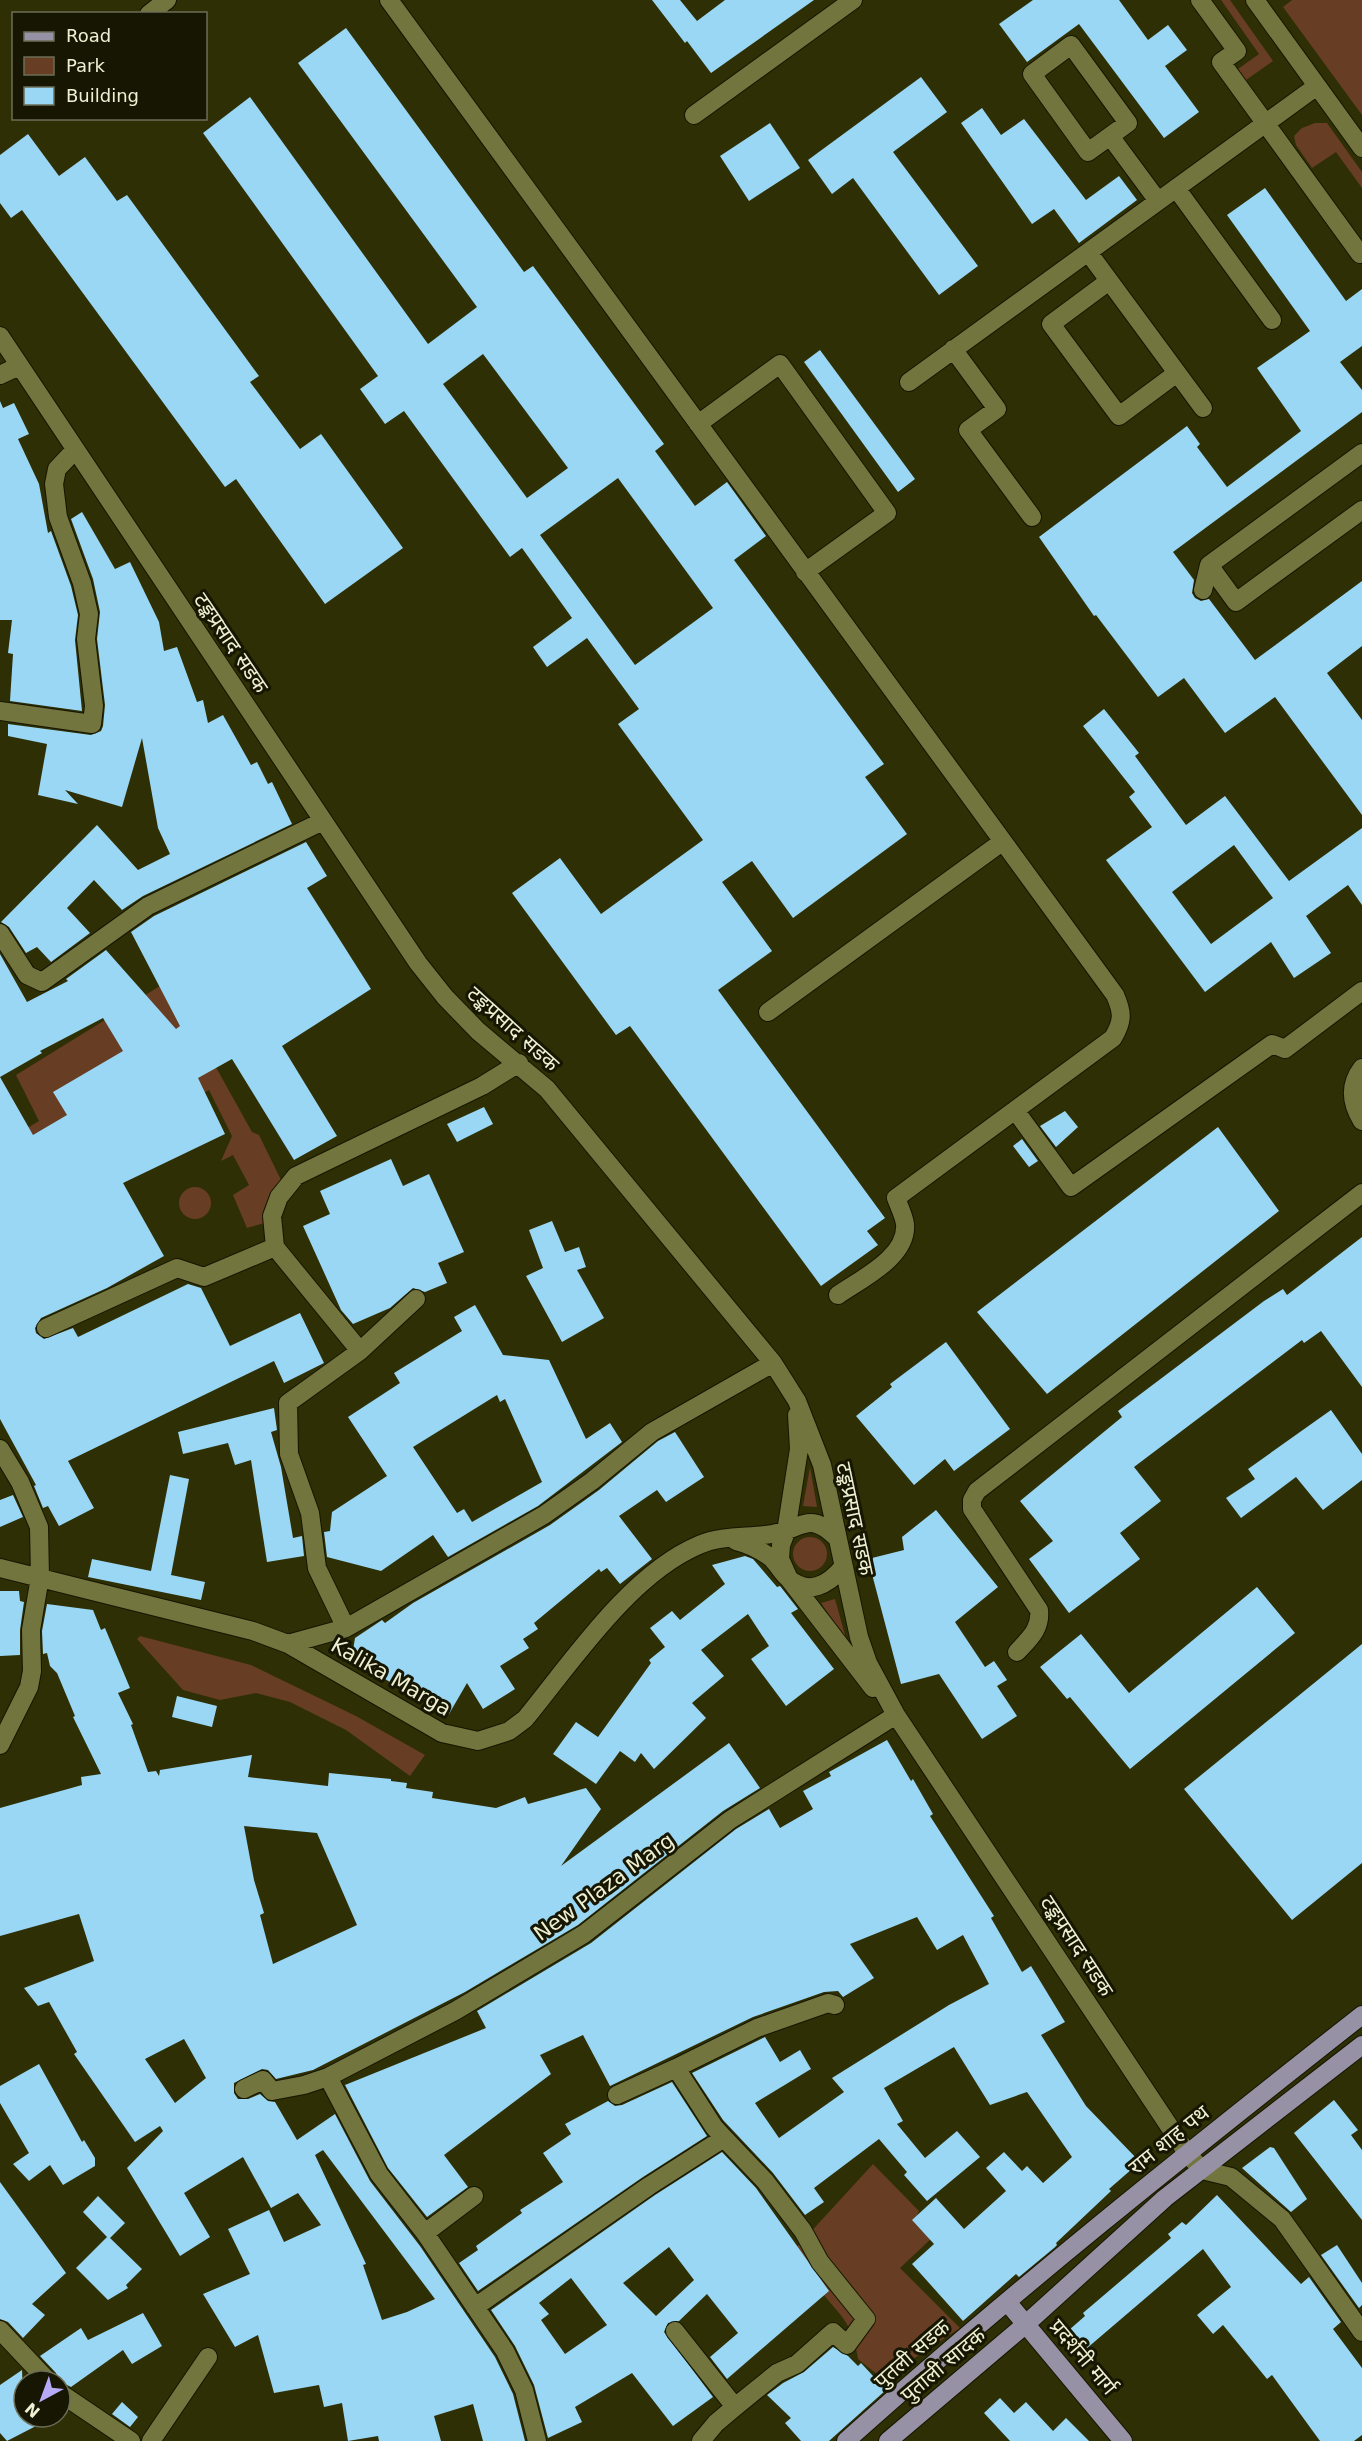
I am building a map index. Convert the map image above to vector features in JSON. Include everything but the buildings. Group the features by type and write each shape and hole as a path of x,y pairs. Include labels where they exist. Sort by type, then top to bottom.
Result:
{"main road":[{"name":"राम शाह पथ","path":"1008,2302 1187,2153 1362,2015"},
{"name":"राम शाह पथ","path":"1026,2324 1166,2198 1362,2045"},
{"name":"प्रदर्शनी मार्ग","path":"1008,2302 1123,2441"},
{"name":"पुतली सडक","path":"846,2441 1008,2302"},
{"name":"पुताली सादक","path":"888,2441 1026,2324"}],"street":[{"path":"152,12 167,0"},
{"path":"389,0 1115,995 1123,1012 1121,1025 1113,1038 896,1198 905,1223 904,1239 896,1253 838,1296"},
{"path":"694,115 853,0"},
{"path":"1200,0 1237,51 1221,62 1360,254"},
{"path":"1254,0 1362,148"},
{"path":"1071,45 1128,123 1110,136 1088,152 1032,74 1071,45"},
{"path":"909,382 1317,86"},
{"path":"1110,136 1158,201"},
{"path":"1176,188 1272,320"},
{"path":"1088,252 1203,408"},
{"path":"1110,281 1051,324 1119,416 1177,373"},
{"name":"टङ्कप्रसाद सडक","path":"0,336 418,963 445,997 478,1031 519,1063 547,1089 773,1364 796,1401 829,1488 837,1538 859,1637 868,1663 896,1716"},
{"path":"953,349 997,409 968,430 1032,517"},
{"path":"698,424 780,364 887,513 805,572"},
{"path":"0,375 19,366"},
{"path":"0,711 92,724 94,706 86,639 88,614 82,583 58,517 54,484 57,469 75,451"},
{"path":"1203,591 1209,565 1362,453"},
{"path":"1209,565 1236,602 1362,510"},
{"path":"0,933 27,975 42,982 148,906 323,821"},
{"path":"768,1012 1002,842"},
{"path":"1015,1110 1071,1187 1272,1044 1285,1049 1362,992"},
{"path":"360,1351 275,1247 272,1216 279,1197 296,1176 482,1086 519,1063"},
{"path":"1362,1068 1352,1091 1355,1109 1362,1121"},
{"path":"1017,1652 1035,1632 1040,1622 1039,1610 972,1509 972,1500 977,1491 1362,1193"},
{"path":"46,1328 177,1268 204,1276 275,1247"},
{"path":"346,1628 317,1568 310,1514 289,1454 288,1403 360,1351 416,1299"},
{"path":"288,1644 346,1628 544,1515 592,1481 652,1432 773,1364"},
{"name":"टङ्कप्रसाद सडक","path":"796,1401 799,1449 780,1559 789,1579 896,1716 1187,2153 1202,2170"},
{"path":"0,1449 20,1482 39,1527 40,1576 31,1630 32,1671 29,1688 0,1745"},
{"path":"786,1532 809,1522 825,1525 837,1538"},
{"name":"Kalika Marga","path":"0,1568 40,1576 253,1631 288,1644 442,1733 478,1741 494,1738 525,1719 626,1597 663,1566 700,1544 729,1538 786,1532"},
{"path":"729,1538 752,1545 771,1558 789,1579 806,1588 819,1587 832,1580 843,1567"},
{"name":"New Plaza Marg","path":"244,2089 263,2080 272,2091 304,2085 328,2077 454,2011 584,1934 730,1820 896,1716"},
{"path":"617,2095 757,2028 828,2003 836,2005"},
{"path":"676,2068 714,2127 765,2181 803,2230 820,2262 866,2319 847,2345 833,2332 797,2364 777,2373 735,2407 716,2423 701,2441"},
{"path":"328,2077 379,2174 425,2233 505,2351 524,2390 537,2441"},
{"path":"475,2307 724,2138"},
{"path":"1202,2170 1231,2177 1282,2219 1362,2332"},
{"path":"425,2233 474,2196"},
{"path":"1008,2302 1004,2298 1066,2242"},
{"path":"0,2331 36,2369"},
{"path":"675,2331 735,2407"},
{"path":"151,2441 208,2357"},
{"path":"72,2401 131,2441"}],"green space":[{"path":"1221,0 1230,0 1273,61 1246,80 1238,69 1259,54"},
{"path":"1292,0 1362,0 1362,115 1283,7"},
{"path":"1315,123 1327,123 1362,172 1362,188 1336,152 1312,168 1296,145 1294,136 1302,128"},
{"path":"168,981 252,1132 259,1135 284,1186 271,1221 247,1228 233,1195 249,1185 233,1155 221,1161 232,1136 209,1090 162,1116 9,1139 39,1121 16,1075"},
{"path":"195,1187 206,1192 211,1203 206,1214 195,1219 184,1214 179,1203 184,1192"},
{"path":"810,1467 817,1507 803,1506"},
{"path":"810,1537 822,1542 827,1554 822,1566 810,1571 798,1566 793,1554 798,1542"},
{"path":"835,1599 847,1642 821,1603"},
{"path":"140,1636 251,1665 356,1716 425,1755 410,1776 346,1730 290,1702 256,1693 220,1700 183,1690 137,1639"},
{"path":"873,2164 919,2211 914,2222 932,2238 900,2268 960,2328 883,2379 858,2359 852,2334 847,2325 814,2282 795,2249"}]}
